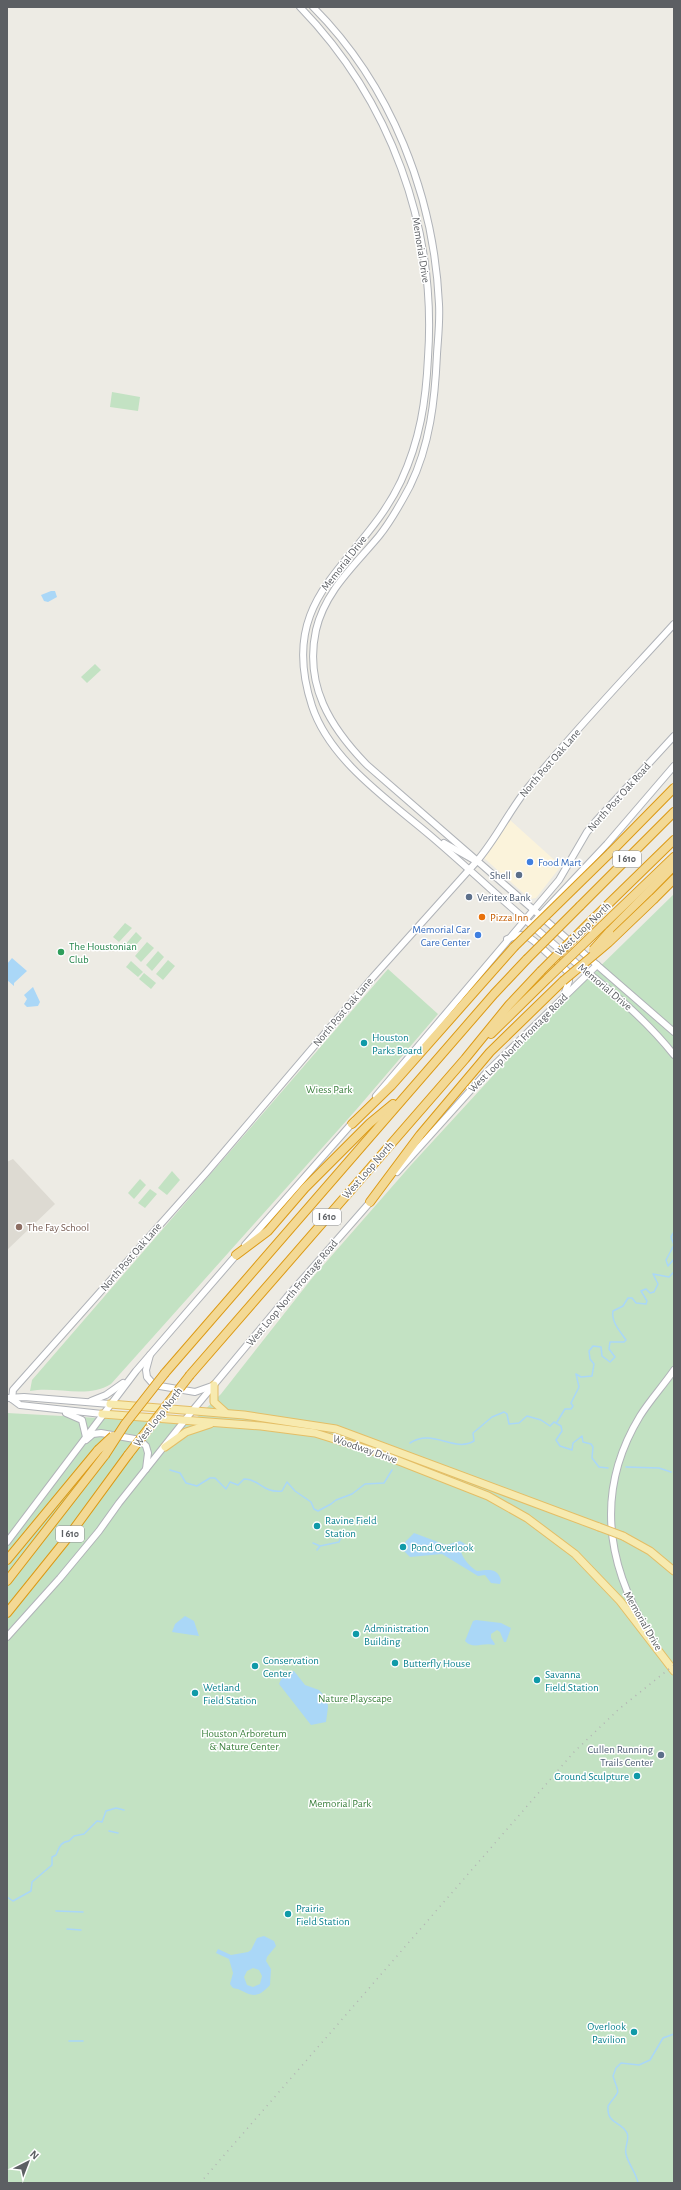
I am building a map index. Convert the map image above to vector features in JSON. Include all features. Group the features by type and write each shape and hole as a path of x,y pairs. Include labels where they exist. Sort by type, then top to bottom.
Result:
{"highway":[{"path":"352,1124 391,1086 514,947 674,788"},
{"name":"West Loop North","path":"101,1452 165,1373 409,1092 527,959 674,812"},
{"name":"West Loop North","path":"8,1612 65,1542 128,1455 190,1375 465,1059 509,1005 541,970 674,840"},
{"path":"465,1059 674,857"},
{"path":"370,1202 420,1135 490,1052 561,983 674,866"},
{"path":"561,983 608,943 674,879"},
{"path":"236,1255 268,1232 305,1188 370,1123 409,1092"},
{"path":"7,1560 101,1452"},
{"name":"I 610","path":"7,1581 101,1452"}],"main road":[{"name":"Memorial Drive","path":"300,7 334,46 365,91 378,113 399,158 422,243 427,273 430,331 428,380 420,431 402,479 381,517 334,573 316,600 307,625 304,650 305,673 308,690 318,722 334,748 360,774 645,1022 674,1056"},
{"name":"Memorial Drive","path":"313,7 335,32 370,80 386,107 408,155 429,227 439,305 436,372 431,419 419,464 399,506 380,534 341,580 324,606 316,630 314,642 315,680 326,712 340,736 351,749 477,861 674,1032"},
{"path":"399,158 408,155"},
{"path":"391,501 399,506"},
{"name":"North Post Oak Lane","path":"9,1399 14,1390 212,1165 373,977 490,846 513,806 537,776 674,624"},
{"name":"North Post Oak Road","path":"526,918 565,872 587,832 674,736"},
{"name":"North Post Oak Road","path":"532,924 607,844 674,766"},
{"path":"425,831 466,857 477,861"},
{"path":"7,1542 102,1414 136,1371 438,1025 507,939 526,918"},
{"path":"507,939 520,935 527,936 565,968 569,981 563,997"},
{"name":"West Loop North Frontage Road","path":"7,1637 99,1531 193,1410 291,1292 370,1202 487,1072 597,965"},
{"path":"152,1352 146,1370 147,1377 154,1385 196,1392 214,1385 214,1402 227,1413"},
{"name":"Memorial Drive","path":"674,1370 640,1417 630,1435 616,1474 611,1518 613,1550 624,1588 632,1607 656,1646 674,1671"},
{"path":"87,1402 101,1398 118,1388 136,1371"},
{"name":"Woodway Drive","path":"9,1399 24,1397 227,1413 297,1421 336,1429 436,1465 622,1536 650,1551 674,1571"},
{"name":"Woodway Drive","path":"9,1399 20,1405 52,1409 276,1427 315,1433 361,1447 433,1474 507,1506 560,1542 606,1584 656,1646"},
{"path":"52,1409 82,1420 86,1437"},
{"path":"165,1447 186,1432 215,1423"},
{"path":"80,1445 93,1434 101,1433 140,1440 146,1446 148,1454 146,1469"},
{"path":"433,1474 436,1465"}],"shaded area":[{"path":"510,820 561,866 536,898 530,899 484,858"},
{"name":"The Fay School","path":"13,1159 55,1204 7,1250 7,1162"}],"green space":[{"path":"112,392 140,397 138,411 110,407"},
{"path":"95,664 101,670 87,683 81,677"},
{"name":"Memorial Park","path":"674,894 674,2183 7,2183 7,1413 191,1423 221,1394 313,1277 411,1165 537,1028"},
{"path":"125,923 132,928 119,942 113,937"},
{"path":"136,932 142,938 130,952 124,946"},
{"path":"147,942 154,948 141,962 135,956"},
{"path":"158,951 164,957 152,971 146,965"},
{"path":"168,960 175,966 163,980 156,974"},
{"path":"131,961 143,972 138,977 126,967"},
{"name":"Wiess Park","path":"388,969 438,1014 356,1110 111,1384 92,1391 30,1391 32,1380"},
{"path":"144,973 156,983 151,989 139,979"},
{"path":"172,1171 180,1180 167,1195 158,1188"},
{"path":"140,1179 146,1185 134,1199 128,1193"},
{"path":"150,1189 157,1194 145,1208 138,1203"}],"water":[{"path":"55,591 57,597 48,602 44,601 41,595"},
{"path":"12,958 27,971 14,983 14,986 7,980 7,964"},
{"path":"33,987 40,1002 38,1006 27,1007 24,1004 27,999 24,995"},
{"path":"414,1533 446,1545 460,1541 467,1545 461,1551 463,1557 472,1568 477,1571 495,1571 501,1580 500,1584 491,1583 485,1575 478,1576 442,1554 410,1557 404,1551 407,1550 408,1547 405,1542"},
{"path":"185,1616 194,1621 199,1636 172,1632 175,1624"},
{"path":"476,1620 501,1623 511,1628 506,1642 504,1642 500,1632 497,1630 491,1634 491,1638 495,1644 494,1645 468,1644 465,1641 473,1621"},
{"path":"294,1671 305,1685 319,1690 327,1699 328,1707 326,1722 311,1725 279,1684 284,1675"},
{"path":"264,1936 274,1941 276,1946 267,1957 266,1961 271,1969 270,1985 261,1993 251,1995 232,1987 230,1984 233,1973 229,1959 216,1953 218,1949 231,1955 248,1952 251,1950 257,1938","holes":["253,1968 259,1970 262,1976 260,1984 253,1987 247,1985 244,1977 247,1971"]}],"waterway":[{"path":"674,1232 671,1237 674,1245 666,1260 668,1266 674,1259"},
{"path":"557,1422 565,1409 571,1409 573,1406 571,1403 579,1387 576,1374 581,1377 592,1376 594,1364 590,1359 589,1351 593,1346 601,1347 602,1356 610,1362 615,1357 609,1349 610,1342 624,1342 626,1340 613,1319 613,1311 623,1306 628,1298 632,1298 636,1303 646,1304 647,1301 641,1291 646,1289 650,1293 654,1292 658,1284 653,1274 669,1277 674,1272"},
{"path":"410,1443 419,1439 427,1438 451,1443 466,1444 474,1441 473,1433 492,1417 504,1412 507,1414 509,1424 519,1423 527,1416 541,1420 550,1426 554,1422 561,1426 562,1431 556,1440 560,1446 572,1450 573,1443 582,1436 583,1442 591,1444 593,1447 592,1458 599,1467 608,1468"},
{"path":"626,1467 659,1468 671,1472"},
{"path":"170,1470 180,1473 186,1483 197,1486 210,1478 215,1478 226,1489 230,1482 238,1485 244,1479 254,1481 270,1490 282,1491 287,1482 295,1491 311,1502 314,1509 318,1511 336,1500 352,1494 365,1484 384,1483 392,1470"},
{"path":"313,1543 320,1546 317,1550 320,1546 339,1542 341,1537"},
{"path":"7,1897 13,1901 31,1891 32,1882 52,1865 52,1857 56,1855 62,1844 69,1841 74,1836 84,1834 97,1821 102,1822 106,1811 116,1808 124,1810"},
{"path":"109,1831 118,1833"},
{"path":"56,1911 83,1912"},
{"path":"67,1929 81,1930"},
{"path":"638,2183 636,2175 628,2161 626,2154 628,2135 624,2129 612,2119 608,2112 608,2106 618,2092 613,2076 616,2068 621,2063 639,2065 650,2060 663,2038 674,2034"},
{"path":"69,2041 83,2041"}],"railway":[{"path":"200,2183 574,1752 619,1709 674,1665"}],"place":[{"name":"Food Mart","path":"530,862"},
{"name":"Shell","path":"519,875"},
{"name":"Veritex Bank","path":"469,897"},
{"name":"Pizza Inn","path":"482,917"},
{"name":"Memorial Car Care Center","path":"478,935"},
{"name":"The Houstonian Club","path":"61,952"},
{"name":"Houston Parks Board","path":"364,1043"},
{"name":"The Fay School","path":"19,1227"},
{"name":"Ravine Field Station","path":"317,1526"},
{"name":"Pond Overlook","path":"403,1547"},
{"name":"Administration Building","path":"356,1634"},
{"name":"Butterfly House","path":"395,1663"},
{"name":"Conservation Center","path":"255,1666"},
{"name":"Savanna Field Station","path":"537,1680"},
{"name":"Wetland Field Station","path":"195,1693"},
{"name":"Cullen Running Trails Center","path":"661,1755"},
{"name":"Ground Sculpture","path":"637,1776"},
{"name":"Prairie Field Station","path":"288,1914"},
{"name":"Overlook Pavilion","path":"634,2032"}],"park label":[{"name":"Nature Playscape","path":"355,1698"},
{"name":"Houston Arboretum & Nature Center","path":"244,1739"}]}
